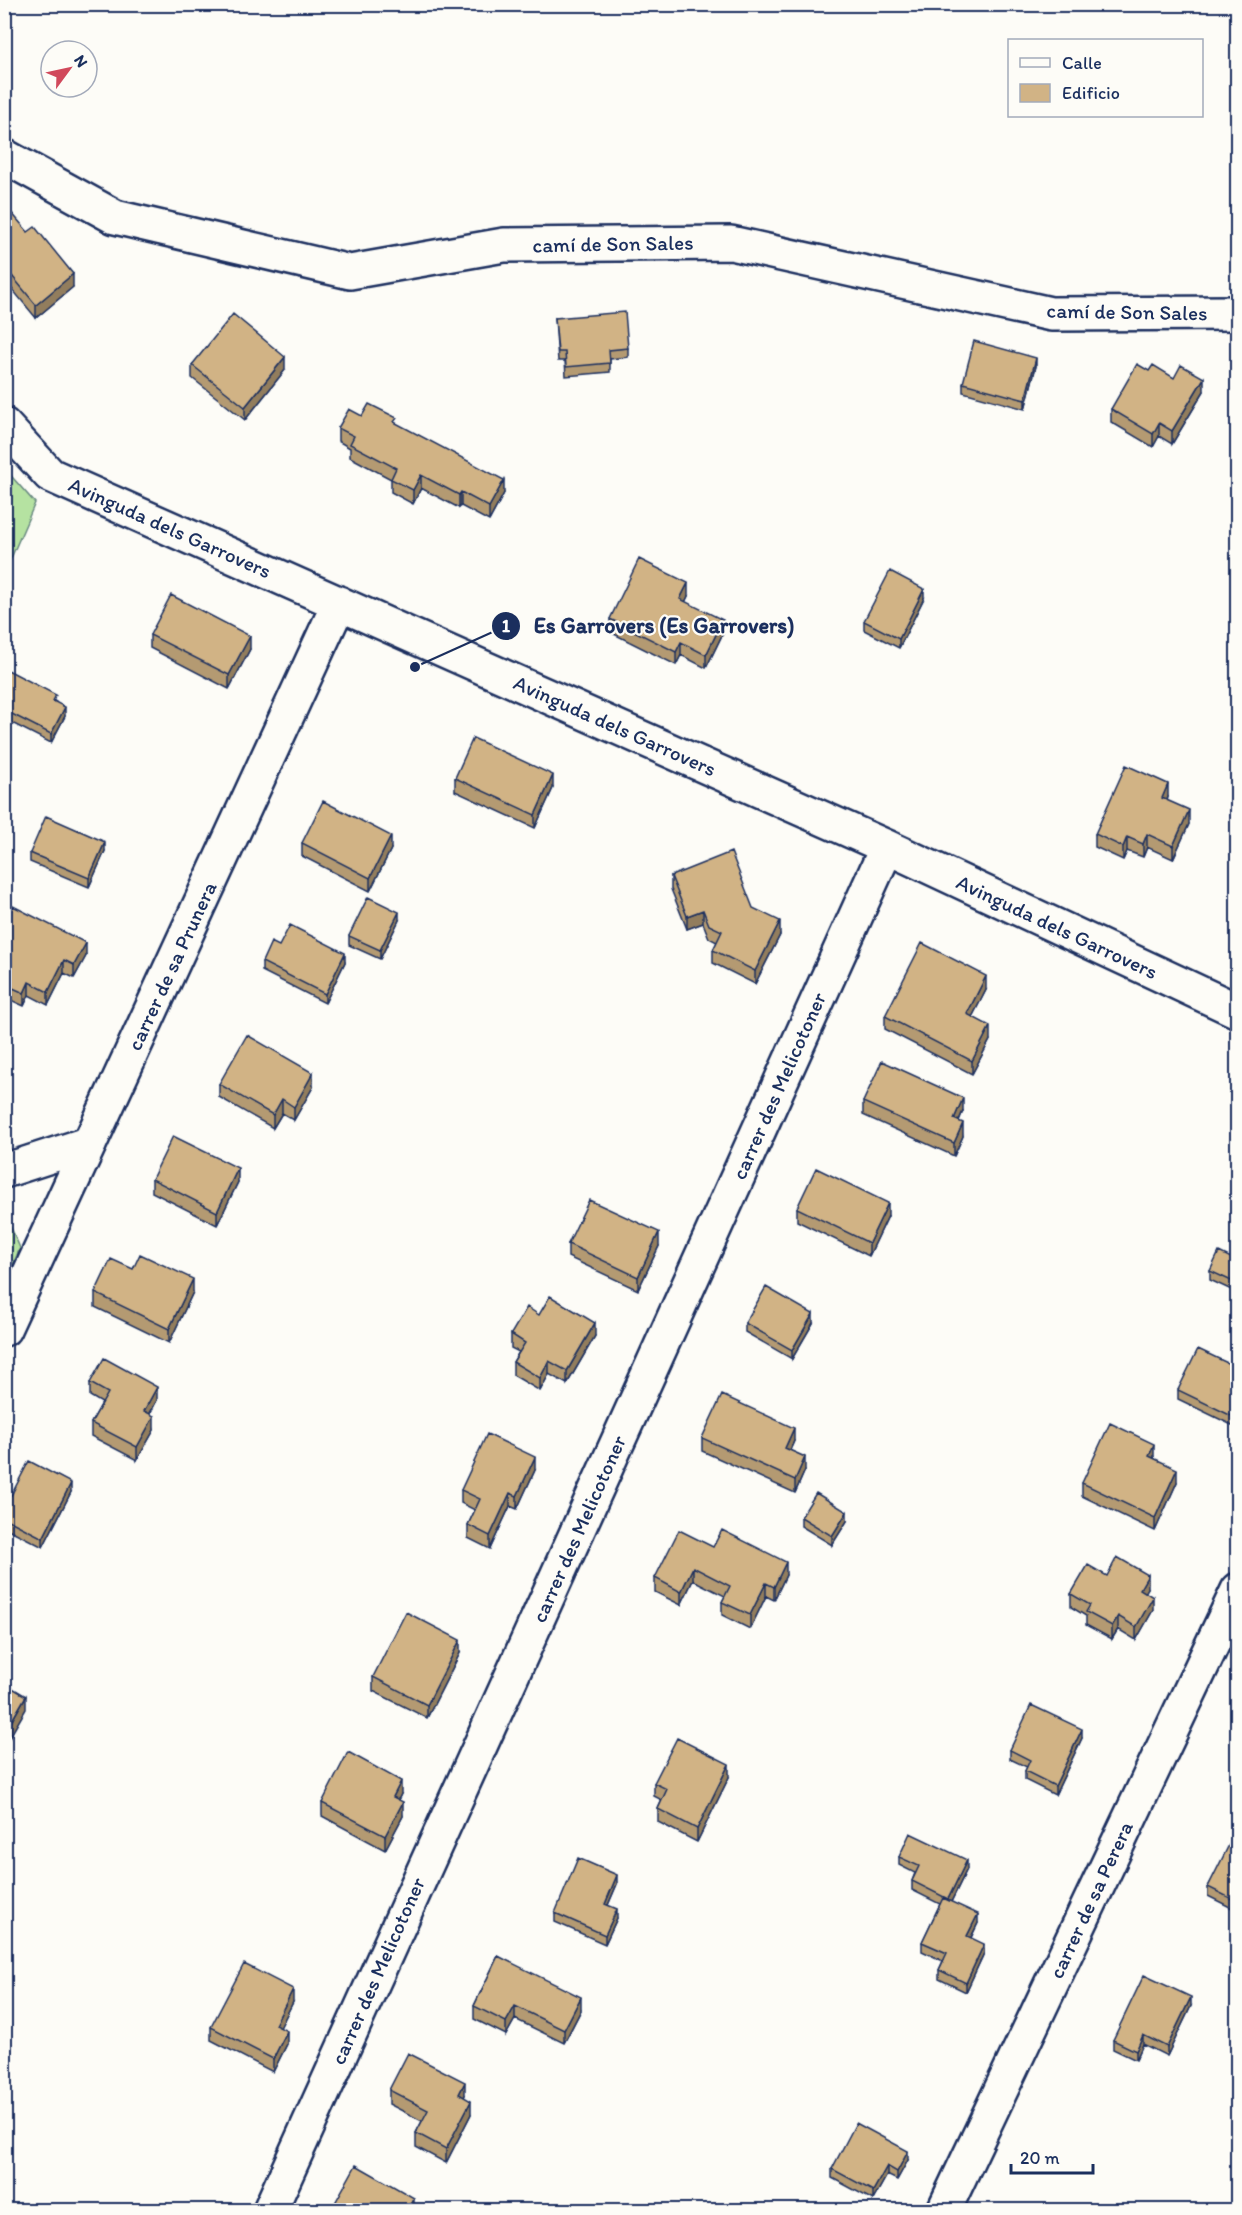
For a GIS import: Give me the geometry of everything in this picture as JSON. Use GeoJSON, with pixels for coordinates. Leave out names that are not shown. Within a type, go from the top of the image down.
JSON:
{"type":"FeatureCollection","features":[{"type":"Feature","properties":{"kind":"street","name":"camí de Son Sales"},"geometry":{"type":"LineString","coordinates":[[4,156],[115,217],[350,272],[504,245],[731,243],[1051,314],[1238,313]]}},
{"type":"Feature","properties":{"kind":"street","name":"Avinguda dels Garrovers"},"geometry":{"type":"LineString","coordinates":[[4,425],[50,475],[887,847],[1238,1011]]}},
{"type":"Feature","properties":{"kind":"street","name":"carrer de sa Prunera"},"geometry":{"type":"LineString","coordinates":[[4,1329],[339,603]]}},
{"type":"Feature","properties":{"kind":"street","name":"carrer des Melicotoner"},"geometry":{"type":"LineString","coordinates":[[270,2211],[887,847]]}},
{"type":"Feature","properties":{"kind":"street"},"geometry":{"type":"LineString","coordinates":[[4,1171],[90,1143]]}},
{"type":"Feature","properties":{"kind":"street","name":"carrer de sa Perera"},"geometry":{"type":"LineString","coordinates":[[944,2211],[1238,1590]]}},
{"type":"Feature","properties":{"kind":"green space"},"geometry":{"type":"Polygon","coordinates":[[[5,469],[35,503],[5,572],[5,469]]]}},
{"type":"Feature","properties":{"kind":"green space"},"geometry":{"type":"Polygon","coordinates":[[[4,1214],[20,1248],[5,1283],[4,1214]]]}},
{"type":"Feature","properties":{"kind":"building"},"geometry":{"type":"Polygon","coordinates":[[[4,204],[28,232],[35,227],[73,274],[36,305],[8,271],[4,274],[4,204]]]}},
{"type":"Feature","properties":{"kind":"building"},"geometry":{"type":"Polygon","coordinates":[[[625,312],[628,348],[609,350],[610,363],[566,367],[565,352],[558,352],[555,318],[625,312]]]}},
{"type":"Feature","properties":{"kind":"building"},"geometry":{"type":"Polygon","coordinates":[[[233,314],[285,357],[245,407],[192,365],[233,314]]]}},
{"type":"Feature","properties":{"kind":"building"},"geometry":{"type":"Polygon","coordinates":[[[974,341],[1036,358],[1025,400],[963,383],[974,341]]]}},
{"type":"Feature","properties":{"kind":"building"},"geometry":{"type":"Polygon","coordinates":[[[1137,364],[1149,371],[1153,365],[1174,378],[1181,365],[1204,378],[1172,431],[1159,423],[1153,434],[1111,409],[1137,364]]]}},
{"type":"Feature","properties":{"kind":"building"},"geometry":{"type":"Polygon","coordinates":[[[369,404],[397,418],[394,422],[504,480],[489,507],[461,492],[459,495],[421,475],[413,490],[391,479],[396,468],[350,444],[354,436],[338,428],[349,409],[362,416],[369,404]]]}},
{"type":"Feature","properties":{"kind":"building"},"geometry":{"type":"Polygon","coordinates":[[[639,559],[688,583],[680,599],[723,620],[706,655],[681,642],[676,652],[610,619],[639,559]]]}},
{"type":"Feature","properties":{"kind":"building"},"geometry":{"type":"Polygon","coordinates":[[[890,571],[924,589],[899,639],[864,621],[890,571]]]}},
{"type":"Feature","properties":{"kind":"building"},"geometry":{"type":"Polygon","coordinates":[[[171,595],[250,636],[229,675],[150,635],[171,595]]]}},
{"type":"Feature","properties":{"kind":"building"},"geometry":{"type":"Polygon","coordinates":[[[4,668],[56,695],[53,701],[65,707],[51,734],[4,710],[4,668]]]}},
{"type":"Feature","properties":{"kind":"building"},"geometry":{"type":"Polygon","coordinates":[[[473,738],[553,775],[535,815],[455,778],[473,738]]]}},
{"type":"Feature","properties":{"kind":"building"},"geometry":{"type":"Polygon","coordinates":[[[1126,765],[1168,784],[1162,798],[1189,810],[1173,846],[1147,834],[1143,844],[1127,837],[1123,847],[1095,834],[1126,765]]]}},
{"type":"Feature","properties":{"kind":"building"},"geometry":{"type":"Polygon","coordinates":[[[323,801],[391,836],[370,878],[302,843],[323,801]]]}},
{"type":"Feature","properties":{"kind":"building"},"geometry":{"type":"Polygon","coordinates":[[[46,816],[105,842],[89,878],[30,853],[46,816]]]}},
{"type":"Feature","properties":{"kind":"building"},"geometry":{"type":"Polygon","coordinates":[[[731,852],[753,908],[780,921],[755,971],[713,950],[722,931],[709,925],[703,910],[687,916],[671,876],[731,852]]]}},
{"type":"Feature","properties":{"kind":"building"},"geometry":{"type":"Polygon","coordinates":[[[368,897],[399,912],[380,950],[349,936],[368,897]]]}},
{"type":"Feature","properties":{"kind":"building"},"geometry":{"type":"Polygon","coordinates":[[[13,906],[86,943],[74,965],[64,960],[48,992],[29,982],[24,993],[4,984],[4,971],[10,961],[4,958],[4,940],[8,932],[4,930],[4,923],[13,906]]]}},
{"type":"Feature","properties":{"kind":"building"},"geometry":{"type":"Polygon","coordinates":[[[290,925],[345,953],[325,994],[262,962],[271,942],[279,946],[290,925]]]}},
{"type":"Feature","properties":{"kind":"building"},"geometry":{"type":"Polygon","coordinates":[[[922,943],[986,976],[967,1014],[990,1026],[972,1061],[885,1016],[922,943]]]}},
{"type":"Feature","properties":{"kind":"building"},"geometry":{"type":"Polygon","coordinates":[[[247,1035],[313,1073],[294,1107],[282,1099],[273,1115],[219,1084],[247,1035]]]}},
{"type":"Feature","properties":{"kind":"building"},"geometry":{"type":"Polygon","coordinates":[[[882,1061],[963,1098],[954,1119],[963,1123],[954,1143],[863,1102],[882,1061]]]}},
{"type":"Feature","properties":{"kind":"building"},"geometry":{"type":"Polygon","coordinates":[[[173,1136],[238,1168],[217,1212],[152,1179],[173,1136]]]}},
{"type":"Feature","properties":{"kind":"building"},"geometry":{"type":"Polygon","coordinates":[[[816,1168],[888,1203],[869,1243],[797,1208],[816,1168]]]}},
{"type":"Feature","properties":{"kind":"building"},"geometry":{"type":"Polygon","coordinates":[[[589,1200],[659,1232],[638,1277],[568,1244],[589,1200]]]}},
{"type":"Feature","properties":{"kind":"building"},"geometry":{"type":"Polygon","coordinates":[[[1238,1243],[1238,1284],[1210,1271],[1219,1252],[1231,1258],[1238,1243]]]}},
{"type":"Feature","properties":{"kind":"building"},"geometry":{"type":"Polygon","coordinates":[[[140,1254],[193,1279],[169,1329],[95,1293],[111,1259],[133,1269],[140,1254]]]}},
{"type":"Feature","properties":{"kind":"building"},"geometry":{"type":"Polygon","coordinates":[[[766,1287],[813,1314],[792,1350],[745,1323],[766,1287]]]}},
{"type":"Feature","properties":{"kind":"building"},"geometry":{"type":"Polygon","coordinates":[[[550,1296],[595,1323],[567,1371],[549,1361],[540,1378],[513,1362],[525,1343],[511,1334],[527,1307],[539,1315],[550,1296]]]}},
{"type":"Feature","properties":{"kind":"building"},"geometry":{"type":"Polygon","coordinates":[[[1198,1349],[1238,1368],[1238,1419],[1178,1390],[1198,1349]]]}},
{"type":"Feature","properties":{"kind":"building"},"geometry":{"type":"Polygon","coordinates":[[[104,1358],[157,1387],[144,1411],[154,1416],[137,1447],[91,1423],[108,1393],[90,1383],[104,1358]]]}},
{"type":"Feature","properties":{"kind":"building"},"geometry":{"type":"Polygon","coordinates":[[[722,1395],[794,1428],[785,1448],[805,1457],[795,1480],[702,1438],[722,1395]]]}},
{"type":"Feature","properties":{"kind":"building"},"geometry":{"type":"Polygon","coordinates":[[[1110,1423],[1154,1444],[1149,1456],[1177,1469],[1155,1518],[1082,1483],[1110,1423]]]}},
{"type":"Feature","properties":{"kind":"building"},"geometry":{"type":"Polygon","coordinates":[[[487,1434],[535,1457],[517,1496],[510,1493],[490,1536],[468,1525],[480,1499],[461,1490],[487,1434]]]}},
{"type":"Feature","properties":{"kind":"building"},"geometry":{"type":"Polygon","coordinates":[[[29,1461],[71,1483],[43,1538],[4,1518],[4,1509],[29,1461]]]}},
{"type":"Feature","properties":{"kind":"building"},"geometry":{"type":"Polygon","coordinates":[[[816,1493],[847,1512],[832,1536],[801,1517],[816,1493]]]}},
{"type":"Feature","properties":{"kind":"building"},"geometry":{"type":"Polygon","coordinates":[[[679,1530],[713,1547],[722,1530],[786,1562],[774,1587],[766,1583],[750,1615],[722,1602],[730,1586],[693,1567],[681,1592],[655,1578],[679,1530]]]}},
{"type":"Feature","properties":{"kind":"building"},"geometry":{"type":"Polygon","coordinates":[[[1117,1557],[1148,1575],[1140,1589],[1153,1597],[1136,1627],[1118,1616],[1112,1626],[1086,1612],[1090,1605],[1071,1594],[1088,1565],[1107,1576],[1117,1557]]]}},
{"type":"Feature","properties":{"kind":"building"},"geometry":{"type":"Polygon","coordinates":[[[406,1612],[460,1640],[427,1705],[373,1677],[406,1612]]]}},
{"type":"Feature","properties":{"kind":"building"},"geometry":{"type":"Polygon","coordinates":[[[4,1683],[26,1696],[4,1734],[4,1683]]]}},
{"type":"Feature","properties":{"kind":"building"},"geometry":{"type":"Polygon","coordinates":[[[1031,1705],[1082,1729],[1055,1786],[1025,1771],[1030,1760],[1010,1750],[1031,1705]]]}},
{"type":"Feature","properties":{"kind":"building"},"geometry":{"type":"Polygon","coordinates":[[[677,1738],[729,1764],[697,1829],[658,1809],[667,1789],[654,1783],[677,1738]]]}},
{"type":"Feature","properties":{"kind":"building"},"geometry":{"type":"Polygon","coordinates":[[[348,1752],[401,1781],[393,1797],[403,1802],[385,1836],[322,1803],[348,1752]]]}},
{"type":"Feature","properties":{"kind":"building"},"geometry":{"type":"Polygon","coordinates":[[[910,1833],[967,1860],[948,1899],[912,1881],[919,1866],[899,1857],[910,1833]]]}},
{"type":"Feature","properties":{"kind":"building"},"geometry":{"type":"Polygon","coordinates":[[[1235,1833],[1238,1834],[1238,1902],[1208,1887],[1235,1833]]]}},
{"type":"Feature","properties":{"kind":"building"},"geometry":{"type":"Polygon","coordinates":[[[578,1858],[617,1875],[605,1904],[617,1909],[605,1935],[555,1913],[578,1858]]]}},
{"type":"Feature","properties":{"kind":"building"},"geometry":{"type":"Polygon","coordinates":[[[943,1898],[978,1914],[967,1936],[984,1944],[966,1983],[939,1970],[947,1953],[922,1942],[943,1898]]]}},
{"type":"Feature","properties":{"kind":"building"},"geometry":{"type":"Polygon","coordinates":[[[498,1956],[581,1997],[564,2030],[515,2006],[506,2022],[474,2006],[498,1956]]]}},
{"type":"Feature","properties":{"kind":"building"},"geometry":{"type":"Polygon","coordinates":[[[244,1964],[293,1989],[275,2025],[287,2031],[273,2059],[211,2027],[244,1964]]]}},
{"type":"Feature","properties":{"kind":"building"},"geometry":{"type":"Polygon","coordinates":[[[1144,1975],[1191,1997],[1167,2047],[1143,2035],[1136,2051],[1113,2040],[1144,1975]]]}},
{"type":"Feature","properties":{"kind":"building"},"geometry":{"type":"Polygon","coordinates":[[[408,2053],[465,2082],[459,2094],[471,2101],[446,2149],[416,2133],[428,2110],[389,2090],[408,2053]]]}},
{"type":"Feature","properties":{"kind":"building"},"geometry":{"type":"Polygon","coordinates":[[[856,2123],[908,2151],[897,2172],[887,2166],[873,2191],[832,2169],[856,2123]]]}},
{"type":"Feature","properties":{"kind":"building"},"geometry":{"type":"Polygon","coordinates":[[[356,2165],[414,2198],[407,2211],[349,2211],[335,2203],[356,2165]]]}},
{"type":"Feature","properties":{"kind":"place","name":"Es Garrovers (Es Garrovers)"},"geometry":{"type":"Point","coordinates":[415,667]}}]}
